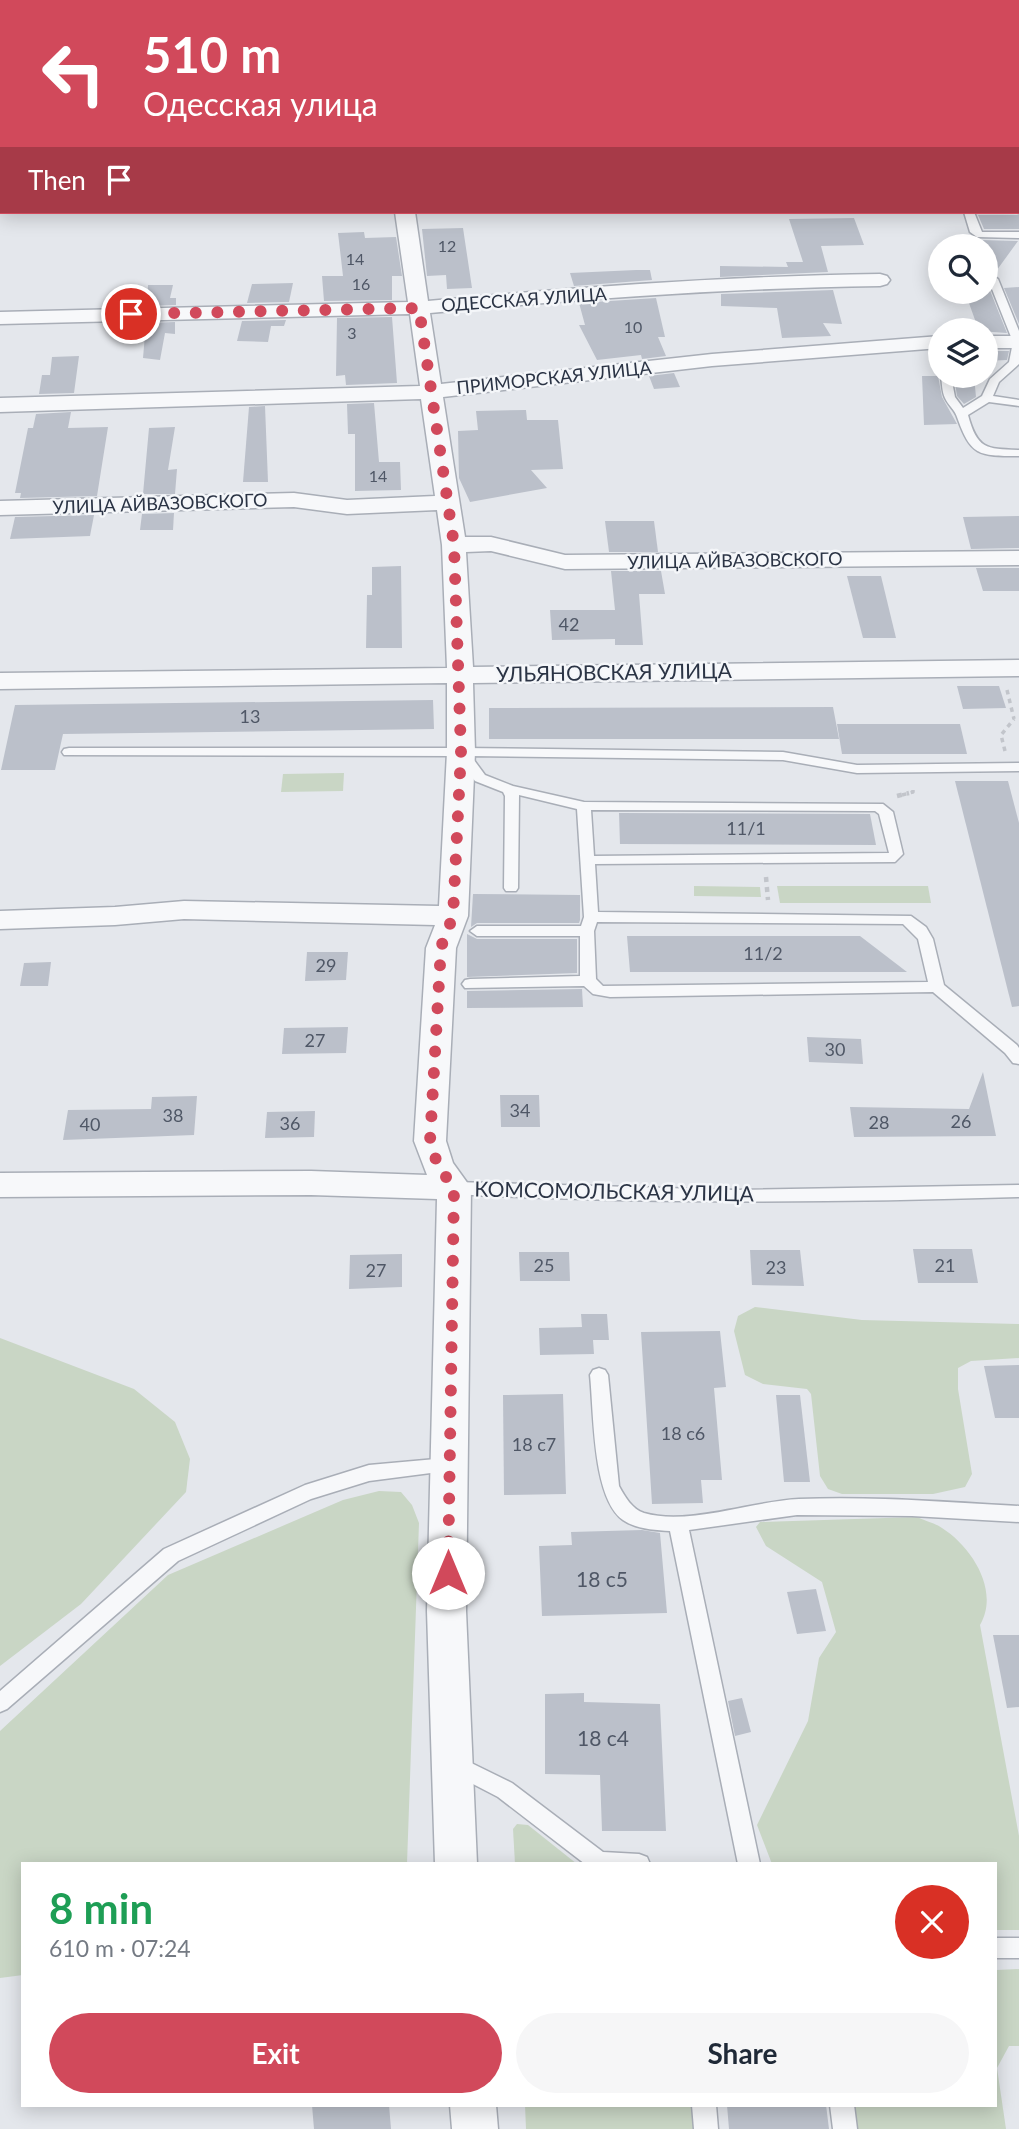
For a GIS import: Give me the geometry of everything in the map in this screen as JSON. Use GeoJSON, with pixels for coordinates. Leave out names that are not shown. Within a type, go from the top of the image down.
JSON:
{"type":"FeatureCollection","features":[{"type":"Feature","properties":{"kind":"street"},"geometry":{"type":"LineString","coordinates":[[405,214],[454,545],[460,676],[465,924],[441,947],[430,1141],[438,1166],[454,1188],[447,1465],[448,1760],[456,1862]]}},
{"type":"Feature","properties":{"kind":"street","name":"ОДЕССКАЯ УЛИЦА"},"geometry":{"type":"LineString","coordinates":[[0,318],[419,308],[527,298],[810,281],[880,280]]}},
{"type":"Feature","properties":{"kind":"street","name":"ПРИМОРСКАЯ УЛИЦА"},"geometry":{"type":"LineString","coordinates":[[0,405],[430,392],[712,360],[928,343]]}},
{"type":"Feature","properties":{"kind":"street"},"geometry":{"type":"LineString","coordinates":[[998,346],[1017,353]]}},
{"type":"Feature","properties":{"kind":"street","name":"УЛИЦА АЙВАЗОВСКОГО"},"geometry":{"type":"LineString","coordinates":[[0,508],[294,500],[347,507],[446,503]]}},
{"type":"Feature","properties":{"kind":"street","name":"УЛИЦА АЙВАЗОВСКОГО"},"geometry":{"type":"LineString","coordinates":[[454,545],[491,544],[565,562],[1019,558]]}},
{"type":"Feature","properties":{"kind":"street","name":"УЛЬЯНОВСКАЯ УЛИЦА"},"geometry":{"type":"LineString","coordinates":[[0,681],[1012,674]]}},
{"type":"Feature","properties":{"kind":"street"},"geometry":{"type":"LineString","coordinates":[[0,920],[115,916],[184,910],[465,924]]}},
{"type":"Feature","properties":{"kind":"street","name":"КОМСОМОЛЬСКАЯ УЛИЦА"},"geometry":{"type":"LineString","coordinates":[[0,1185],[311,1183],[454,1188]]}},
{"type":"Feature","properties":{"kind":"street"},"geometry":{"type":"LineString","coordinates":[[473,2107],[475,2129]]}},
{"type":"Feature","properties":{"kind":"lane"},"geometry":{"type":"LineString","coordinates":[[970,214],[975,232],[980,235],[1019,235]]}},
{"type":"Feature","properties":{"kind":"lane"},"geometry":{"type":"LineString","coordinates":[[962,414],[987,398],[994,381],[1017,353],[998,294]]}},
{"type":"Feature","properties":{"kind":"lane"},"geometry":{"type":"LineString","coordinates":[[948,388],[950,397],[962,414],[967,437],[975,447],[997,453],[1019,453]]}},
{"type":"Feature","properties":{"kind":"lane"},"geometry":{"type":"LineString","coordinates":[[987,398],[1019,403]]}},
{"type":"Feature","properties":{"kind":"lane"},"geometry":{"type":"LineString","coordinates":[[69,752],[461,752],[783,756],[810,760],[833,768],[1015,767]]}},
{"type":"Feature","properties":{"kind":"lane"},"geometry":{"type":"LineString","coordinates":[[461,752],[480,778],[509,789],[584,806],[878,807],[886,812],[896,854],[890,859],[589,860]]}},
{"type":"Feature","properties":{"kind":"lane"},"geometry":{"type":"LineString","coordinates":[[509,789],[512,796],[511,888]]}},
{"type":"Feature","properties":{"kind":"lane"},"geometry":{"type":"LineString","coordinates":[[584,806],[589,860],[588,981]]}},
{"type":"Feature","properties":{"kind":"lane"},"geometry":{"type":"LineString","coordinates":[[465,924],[906,919],[919,924],[925,933],[937,987],[1011,1049],[1019,1059]]}},
{"type":"Feature","properties":{"kind":"lane"},"geometry":{"type":"LineString","coordinates":[[470,984],[588,981],[598,990],[610,992],[937,987]]}},
{"type":"Feature","properties":{"kind":"lane","name":"КОМСОМОЛЬСКАЯ УЛИЦА"},"geometry":{"type":"LineString","coordinates":[[454,1188],[556,1194],[735,1196],[886,1196],[1019,1191]]}},
{"type":"Feature","properties":{"kind":"lane"},"geometry":{"type":"LineString","coordinates":[[599,1375],[610,1486],[617,1502],[627,1514],[651,1522],[678,1524],[797,1507],[912,1508],[1019,1514]]}},
{"type":"Feature","properties":{"kind":"lane"},"geometry":{"type":"LineString","coordinates":[[0,1703],[171,1555],[305,1493],[369,1473],[447,1465]]}},
{"type":"Feature","properties":{"kind":"lane"},"geometry":{"type":"LineString","coordinates":[[678,1524],[749,1862]]}},
{"type":"Feature","properties":{"kind":"lane"},"geometry":{"type":"LineString","coordinates":[[448,1760],[505,1790],[599,1862]]}},
{"type":"Feature","properties":{"kind":"lane"},"geometry":{"type":"LineString","coordinates":[[997,1948],[1019,1948]]}},
{"type":"Feature","properties":{"kind":"lane"},"geometry":{"type":"LineString","coordinates":[[705,2107],[706,2129]]}},
{"type":"Feature","properties":{"kind":"lane"},"geometry":{"type":"LineString","coordinates":[[842,2107],[845,2129]]}},
{"type":"Feature","properties":{"kind":"path"},"geometry":{"type":"LineString","coordinates":[[1012,674],[1017,719],[1001,735],[1015,767]]}},
{"type":"Feature","properties":{"kind":"path"},"geometry":{"type":"LineString","coordinates":[[866,805],[913,792],[913,767]]}},
{"type":"Feature","properties":{"kind":"path"},"geometry":{"type":"LineString","coordinates":[[766,878],[768,896]]}},
{"type":"Feature","properties":{"kind":"green space"},"geometry":{"type":"Polygon","coordinates":[[[344,773],[343,791],[281,792],[283,774],[344,773]]]}},
{"type":"Feature","properties":{"kind":"green space"},"geometry":{"type":"Polygon","coordinates":[[[694,886],[760,887],[761,897],[694,896],[694,886]]]}},
{"type":"Feature","properties":{"kind":"green space"},"geometry":{"type":"Polygon","coordinates":[[[777,886],[928,886],[931,903],[780,903],[777,886]]]}},
{"type":"Feature","properties":{"kind":"green space"},"geometry":{"type":"Polygon","coordinates":[[[755,1307],[862,1320],[1019,1324],[1019,1358],[971,1361],[958,1368],[958,1389],[972,1474],[965,1487],[933,1494],[842,1494],[828,1489],[820,1476],[811,1394],[807,1389],[763,1384],[745,1375],[734,1331],[738,1316],[755,1307]]]}},
{"type":"Feature","properties":{"kind":"green space"},"geometry":{"type":"Polygon","coordinates":[[[0,1338],[134,1389],[175,1422],[190,1459],[186,1492],[81,1604],[0,1666],[0,1338]]]}},
{"type":"Feature","properties":{"kind":"green space"},"geometry":{"type":"Polygon","coordinates":[[[379,1491],[401,1492],[412,1505],[419,1523],[407,1862],[21,1862],[21,1975],[0,1978],[0,1731],[168,1575],[343,1500],[379,1491]]]}},
{"type":"Feature","properties":{"kind":"green space"},"geometry":{"type":"Polygon","coordinates":[[[917,1517],[953,1536],[972,1558],[985,1584],[987,1598],[980,1625],[1019,1836],[1019,1930],[997,1930],[997,1862],[771,1862],[757,1825],[808,1721],[819,1658],[836,1632],[822,1582],[766,1546],[756,1527],[760,1522],[917,1517]]]}},
{"type":"Feature","properties":{"kind":"green space"},"geometry":{"type":"Polygon","coordinates":[[[517,1824],[528,1825],[574,1862],[515,1862],[513,1829],[517,1824]]]}},
{"type":"Feature","properties":{"kind":"green space"},"geometry":{"type":"Polygon","coordinates":[[[1019,1969],[1019,2046],[1009,2046],[997,2068],[997,1970],[1019,1969]]]}},
{"type":"Feature","properties":{"kind":"green space"},"geometry":{"type":"Polygon","coordinates":[[[997,2068],[1006,2129],[855,2129],[852,2107],[997,2107],[997,2068]]]}},
{"type":"Feature","properties":{"kind":"green space"},"geometry":{"type":"Polygon","coordinates":[[[525,2107],[694,2107],[696,2129],[526,2129],[525,2107]]]}},
{"type":"Feature","properties":{"kind":"building"},"geometry":{"type":"Polygon","coordinates":[[[978,215],[1019,215],[1019,229],[984,229],[978,215]]]}},
{"type":"Feature","properties":{"kind":"building"},"geometry":{"type":"Polygon","coordinates":[[[854,218],[864,245],[821,246],[828,272],[720,277],[720,266],[788,267],[786,262],[803,262],[789,219],[854,218]]]}},
{"type":"Feature","properties":{"kind":"building"},"geometry":{"type":"Polygon","coordinates":[[[463,228],[472,288],[447,289],[446,275],[427,276],[422,229],[463,228]]]}},
{"type":"Feature","properties":{"kind":"building"},"geometry":{"type":"Polygon","coordinates":[[[364,232],[365,238],[396,237],[402,276],[392,276],[392,300],[324,301],[322,276],[343,276],[338,233],[364,232]]]}},
{"type":"Feature","properties":{"kind":"building"},"geometry":{"type":"Polygon","coordinates":[[[998,240],[1018,241],[998,268],[998,240]]]}},
{"type":"Feature","properties":{"kind":"building"},"geometry":{"type":"Polygon","coordinates":[[[650,270],[652,280],[574,286],[570,273],[650,270]]]}},
{"type":"Feature","properties":{"kind":"building"},"geometry":{"type":"Polygon","coordinates":[[[293,283],[289,302],[247,303],[252,284],[293,283]]]}},
{"type":"Feature","properties":{"kind":"building"},"geometry":{"type":"Polygon","coordinates":[[[148,285],[173,285],[170,298],[176,298],[176,305],[147,306],[148,285]]]}},
{"type":"Feature","properties":{"kind":"building"},"geometry":{"type":"Polygon","coordinates":[[[1019,287],[1019,324],[1004,288],[1019,287]]]}},
{"type":"Feature","properties":{"kind":"building"},"geometry":{"type":"Polygon","coordinates":[[[833,290],[842,324],[823,323],[831,336],[782,338],[777,308],[721,306],[721,294],[833,290]]]}},
{"type":"Feature","properties":{"kind":"building"},"geometry":{"type":"Polygon","coordinates":[[[656,298],[665,337],[658,337],[666,356],[642,359],[641,355],[597,360],[579,325],[585,325],[579,303],[656,298]]]}},
{"type":"Feature","properties":{"kind":"building"},"geometry":{"type":"Polygon","coordinates":[[[969,304],[995,304],[1007,333],[998,332],[998,318],[974,318],[969,304]]]}},
{"type":"Feature","properties":{"kind":"building"},"geometry":{"type":"Polygon","coordinates":[[[392,317],[397,383],[346,385],[345,375],[336,376],[337,318],[392,317]]]}},
{"type":"Feature","properties":{"kind":"building"},"geometry":{"type":"Polygon","coordinates":[[[286,320],[284,326],[271,326],[268,342],[237,341],[242,321],[286,320]]]}},
{"type":"Feature","properties":{"kind":"building"},"geometry":{"type":"Polygon","coordinates":[[[175,322],[175,334],[165,333],[160,360],[143,358],[146,323],[175,322]]]}},
{"type":"Feature","properties":{"kind":"building"},"geometry":{"type":"Polygon","coordinates":[[[998,351],[1009,351],[1007,360],[998,360],[998,351]]]}},
{"type":"Feature","properties":{"kind":"building"},"geometry":{"type":"Polygon","coordinates":[[[79,356],[74,393],[39,394],[42,375],[50,375],[52,357],[79,356]]]}},
{"type":"Feature","properties":{"kind":"building"},"geometry":{"type":"Polygon","coordinates":[[[674,373],[680,387],[654,389],[649,376],[674,373]]]}},
{"type":"Feature","properties":{"kind":"building"},"geometry":{"type":"Polygon","coordinates":[[[922,376],[928,376],[928,388],[940,388],[942,397],[957,424],[924,425],[922,376]]]}},
{"type":"Feature","properties":{"kind":"building"},"geometry":{"type":"Polygon","coordinates":[[[956,388],[975,388],[976,397],[964,404],[957,396],[956,388]]]}},
{"type":"Feature","properties":{"kind":"building"},"geometry":{"type":"Polygon","coordinates":[[[374,403],[379,462],[400,462],[401,490],[355,491],[355,434],[348,434],[347,404],[374,403]]]}},
{"type":"Feature","properties":{"kind":"building"},"geometry":{"type":"Polygon","coordinates":[[[265,406],[268,482],[243,482],[249,407],[265,406]]]}},
{"type":"Feature","properties":{"kind":"building"},"geometry":{"type":"Polygon","coordinates":[[[526,410],[527,420],[558,420],[563,469],[531,470],[547,488],[470,502],[459,478],[458,431],[478,430],[476,411],[526,410]]]}},
{"type":"Feature","properties":{"kind":"building"},"geometry":{"type":"Polygon","coordinates":[[[71,412],[68,428],[108,427],[97,496],[20,498],[21,493],[15,493],[28,428],[33,428],[36,414],[71,412]]]}},
{"type":"Feature","properties":{"kind":"building"},"geometry":{"type":"Polygon","coordinates":[[[175,427],[168,470],[177,469],[175,494],[143,494],[149,428],[175,427]]]}},
{"type":"Feature","properties":{"kind":"building"},"geometry":{"type":"Polygon","coordinates":[[[174,513],[173,530],[140,530],[142,514],[174,513]]]}},
{"type":"Feature","properties":{"kind":"building"},"geometry":{"type":"Polygon","coordinates":[[[94,515],[90,536],[10,539],[15,517],[94,515]]]}},
{"type":"Feature","properties":{"kind":"building"},"geometry":{"type":"Polygon","coordinates":[[[1019,516],[1019,548],[971,549],[963,517],[1019,516]]]}},
{"type":"Feature","properties":{"kind":"building"},"geometry":{"type":"Polygon","coordinates":[[[605,521],[654,521],[658,552],[609,552],[605,521]]]}},
{"type":"Feature","properties":{"kind":"building"},"geometry":{"type":"Polygon","coordinates":[[[401,566],[402,648],[366,648],[367,595],[372,595],[372,567],[401,566]]]}},
{"type":"Feature","properties":{"kind":"building"},"geometry":{"type":"Polygon","coordinates":[[[976,568],[1019,568],[1019,591],[983,591],[976,568]]]}},
{"type":"Feature","properties":{"kind":"building"},"geometry":{"type":"Polygon","coordinates":[[[611,571],[661,571],[665,594],[639,594],[643,645],[615,645],[615,639],[552,640],[550,610],[615,610],[611,571]]]}},
{"type":"Feature","properties":{"kind":"building"},"geometry":{"type":"Polygon","coordinates":[[[847,576],[881,576],[896,638],[863,638],[847,576]]]}},
{"type":"Feature","properties":{"kind":"building"},"geometry":{"type":"Polygon","coordinates":[[[957,686],[999,686],[1006,708],[963,709],[957,686]]]}},
{"type":"Feature","properties":{"kind":"building"},"geometry":{"type":"Polygon","coordinates":[[[433,700],[434,729],[63,734],[55,770],[1,770],[15,705],[433,700]]]}},
{"type":"Feature","properties":{"kind":"building"},"geometry":{"type":"Polygon","coordinates":[[[833,707],[839,739],[489,739],[489,708],[833,707]]]}},
{"type":"Feature","properties":{"kind":"building"},"geometry":{"type":"Polygon","coordinates":[[[837,724],[960,724],[967,754],[842,754],[837,724]]]}},
{"type":"Feature","properties":{"kind":"building"},"geometry":{"type":"Polygon","coordinates":[[[955,781],[1008,781],[1019,823],[1019,1006],[1012,1007],[955,781]]]}},
{"type":"Feature","properties":{"kind":"building"},"geometry":{"type":"Polygon","coordinates":[[[619,813],[870,814],[876,845],[620,844],[619,813]]]}},
{"type":"Feature","properties":{"kind":"building"},"geometry":{"type":"Polygon","coordinates":[[[473,894],[580,895],[580,920],[579,923],[477,923],[471,927],[473,894]]]}},
{"type":"Feature","properties":{"kind":"building"},"geometry":{"type":"Polygon","coordinates":[[[467,934],[477,939],[577,939],[577,973],[467,977],[467,934]]]}},
{"type":"Feature","properties":{"kind":"building"},"geometry":{"type":"Polygon","coordinates":[[[627,936],[860,936],[907,972],[630,972],[627,936]]]}},
{"type":"Feature","properties":{"kind":"building"},"geometry":{"type":"Polygon","coordinates":[[[307,952],[348,952],[346,980],[305,981],[307,952]]]}},
{"type":"Feature","properties":{"kind":"building"},"geometry":{"type":"Polygon","coordinates":[[[51,962],[48,986],[20,986],[24,963],[51,962]]]}},
{"type":"Feature","properties":{"kind":"building"},"geometry":{"type":"Polygon","coordinates":[[[582,989],[583,1007],[467,1008],[467,991],[582,989]]]}},
{"type":"Feature","properties":{"kind":"building"},"geometry":{"type":"Polygon","coordinates":[[[348,1027],[346,1053],[282,1054],[284,1028],[348,1027]]]}},
{"type":"Feature","properties":{"kind":"building"},"geometry":{"type":"Polygon","coordinates":[[[807,1037],[861,1039],[863,1064],[809,1062],[807,1037]]]}},
{"type":"Feature","properties":{"kind":"building"},"geometry":{"type":"Polygon","coordinates":[[[983,1072],[996,1136],[854,1137],[850,1107],[969,1109],[983,1072]]]}},
{"type":"Feature","properties":{"kind":"building"},"geometry":{"type":"Polygon","coordinates":[[[500,1095],[539,1095],[540,1127],[501,1127],[500,1095]]]}},
{"type":"Feature","properties":{"kind":"building"},"geometry":{"type":"Polygon","coordinates":[[[197,1096],[194,1135],[63,1140],[68,1110],[151,1109],[152,1097],[197,1096]]]}},
{"type":"Feature","properties":{"kind":"building"},"geometry":{"type":"Polygon","coordinates":[[[315,1111],[314,1137],[265,1138],[267,1112],[315,1111]]]}},
{"type":"Feature","properties":{"kind":"building"},"geometry":{"type":"Polygon","coordinates":[[[913,1249],[972,1249],[978,1283],[918,1283],[913,1249]]]}},
{"type":"Feature","properties":{"kind":"building"},"geometry":{"type":"Polygon","coordinates":[[[750,1250],[800,1250],[804,1286],[752,1285],[750,1250]]]}},
{"type":"Feature","properties":{"kind":"building"},"geometry":{"type":"Polygon","coordinates":[[[519,1252],[569,1252],[570,1281],[520,1281],[519,1252]]]}},
{"type":"Feature","properties":{"kind":"building"},"geometry":{"type":"Polygon","coordinates":[[[402,1254],[402,1287],[349,1289],[350,1255],[402,1254]]]}},
{"type":"Feature","properties":{"kind":"building"},"geometry":{"type":"Polygon","coordinates":[[[581,1314],[607,1314],[609,1340],[593,1340],[594,1354],[540,1355],[539,1328],[582,1327],[581,1314]]]}},
{"type":"Feature","properties":{"kind":"building"},"geometry":{"type":"Polygon","coordinates":[[[720,1331],[726,1387],[714,1388],[722,1480],[701,1480],[703,1503],[652,1504],[641,1332],[720,1331]]]}},
{"type":"Feature","properties":{"kind":"building"},"geometry":{"type":"Polygon","coordinates":[[[1019,1365],[1019,1418],[995,1418],[984,1366],[1019,1365]]]}},
{"type":"Feature","properties":{"kind":"building"},"geometry":{"type":"Polygon","coordinates":[[[563,1394],[566,1494],[504,1495],[503,1395],[563,1394]]]}},
{"type":"Feature","properties":{"kind":"building"},"geometry":{"type":"Polygon","coordinates":[[[776,1395],[800,1395],[810,1482],[784,1482],[776,1395]]]}},
{"type":"Feature","properties":{"kind":"building"},"geometry":{"type":"Polygon","coordinates":[[[642,1530],[660,1533],[667,1613],[542,1616],[539,1546],[572,1545],[571,1532],[642,1530]]]}},
{"type":"Feature","properties":{"kind":"building"},"geometry":{"type":"Polygon","coordinates":[[[816,1589],[826,1631],[797,1634],[787,1592],[816,1589]]]}},
{"type":"Feature","properties":{"kind":"building"},"geometry":{"type":"Polygon","coordinates":[[[993,1635],[1019,1635],[1019,1707],[1007,1708],[993,1635]]]}},
{"type":"Feature","properties":{"kind":"building"},"geometry":{"type":"Polygon","coordinates":[[[584,1693],[584,1702],[660,1704],[666,1831],[602,1831],[600,1775],[545,1774],[545,1694],[584,1693]]]}},
{"type":"Feature","properties":{"kind":"building"},"geometry":{"type":"Polygon","coordinates":[[[742,1698],[751,1732],[735,1736],[728,1701],[742,1698]]]}},
{"type":"Feature","properties":{"kind":"building"},"geometry":{"type":"Polygon","coordinates":[[[312,2107],[389,2107],[391,2129],[314,2129],[312,2107]]]}},
{"type":"Feature","properties":{"kind":"building"},"geometry":{"type":"Polygon","coordinates":[[[727,2107],[826,2107],[829,2129],[729,2129],[727,2107]]]}},
{"type":"Feature","properties":{"kind":"route"},"geometry":{"type":"LineString","coordinates":[[131,314],[419,308],[454,545],[460,676],[461,752],[453,916],[441,947],[430,1141],[438,1166],[454,1188],[447,1465],[448,1573]]}}]}
